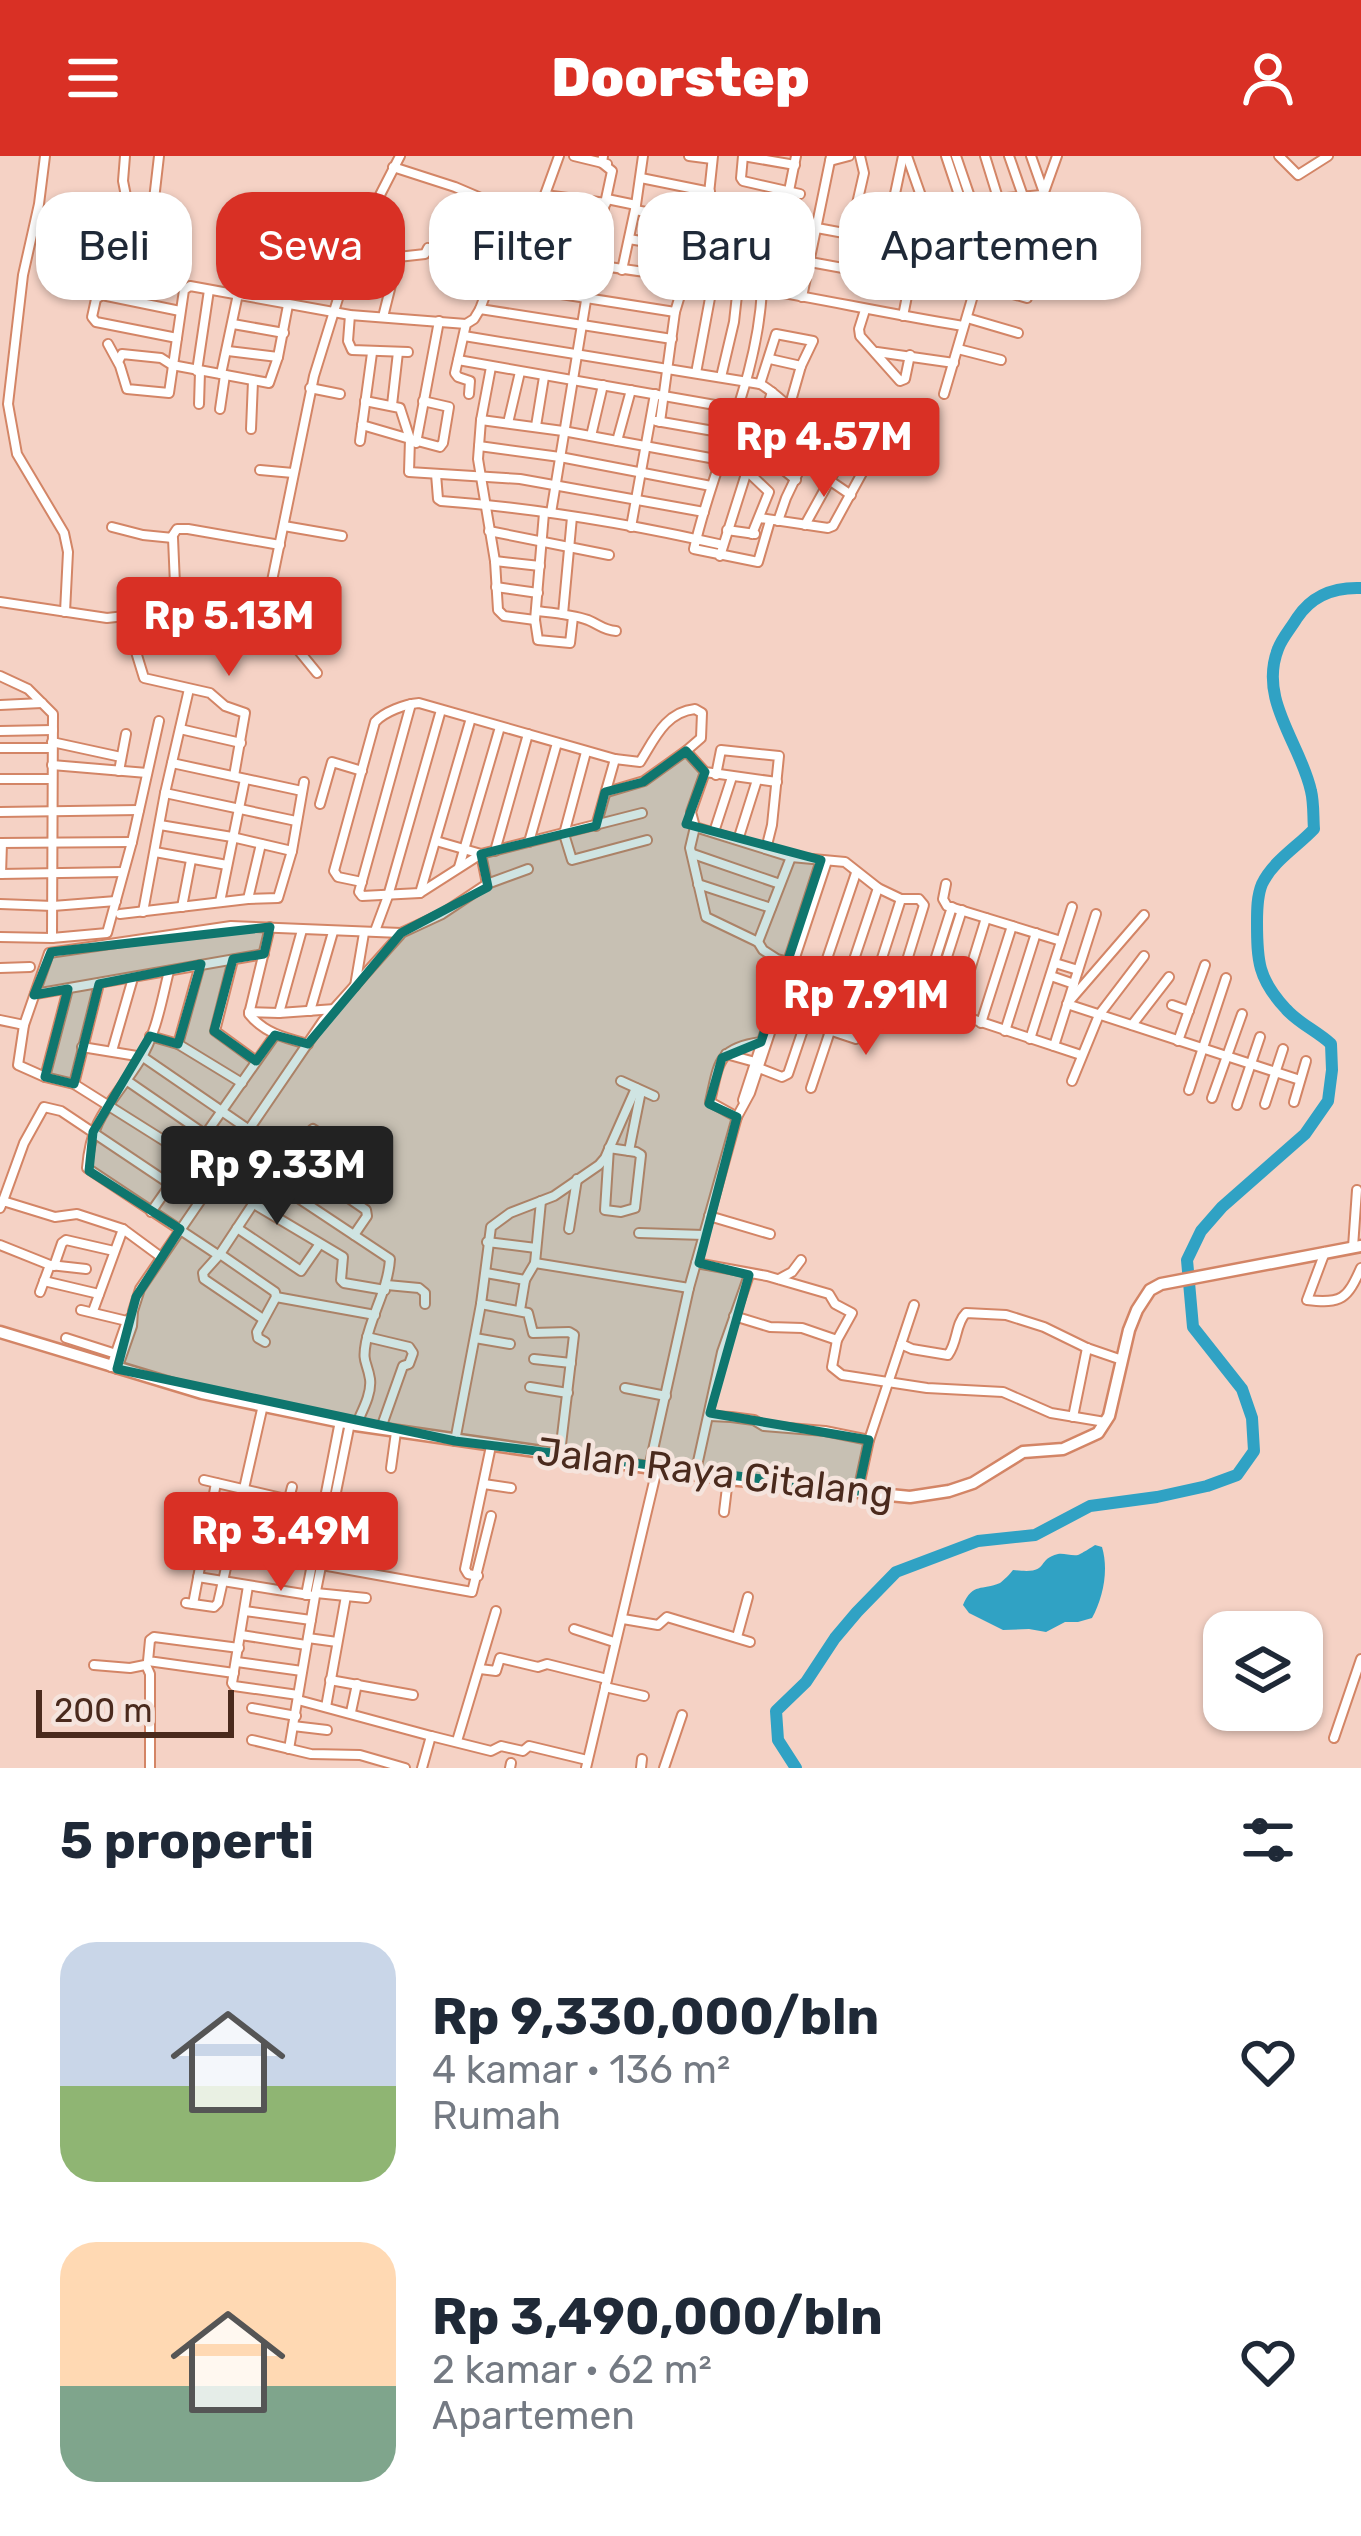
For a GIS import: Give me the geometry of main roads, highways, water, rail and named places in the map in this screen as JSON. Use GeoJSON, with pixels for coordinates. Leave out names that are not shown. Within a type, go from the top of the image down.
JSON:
{"type":"FeatureCollection","features":[{"type":"Feature","properties":{"kind":"water"},"geometry":{"type":"Polygon","coordinates":[[[1095,1545],[1102,1547],[1105,1574],[1092,1618],[1065,1622],[1046,1632],[1003,1630],[969,1613],[963,1605],[974,1590],[1000,1583],[1013,1570],[1038,1569],[1051,1557],[1078,1555],[1095,1545]]]}},
{"type":"Feature","properties":{"kind":"waterway"},"geometry":{"type":"LineString","coordinates":[[796,1768],[778,1740],[776,1711],[806,1682],[835,1638],[896,1572],[978,1541],[1035,1535],[1090,1506],[1207,1486],[1237,1475],[1254,1451],[1252,1418],[1242,1389],[1193,1327],[1187,1260],[1201,1231],[1222,1207],[1305,1134],[1328,1101],[1331,1044],[1291,1014],[1265,979],[1259,959],[1257,908],[1267,876],[1314,829],[1306,773],[1273,686],[1278,649],[1303,610],[1317,598],[1361,588]]}}]}
